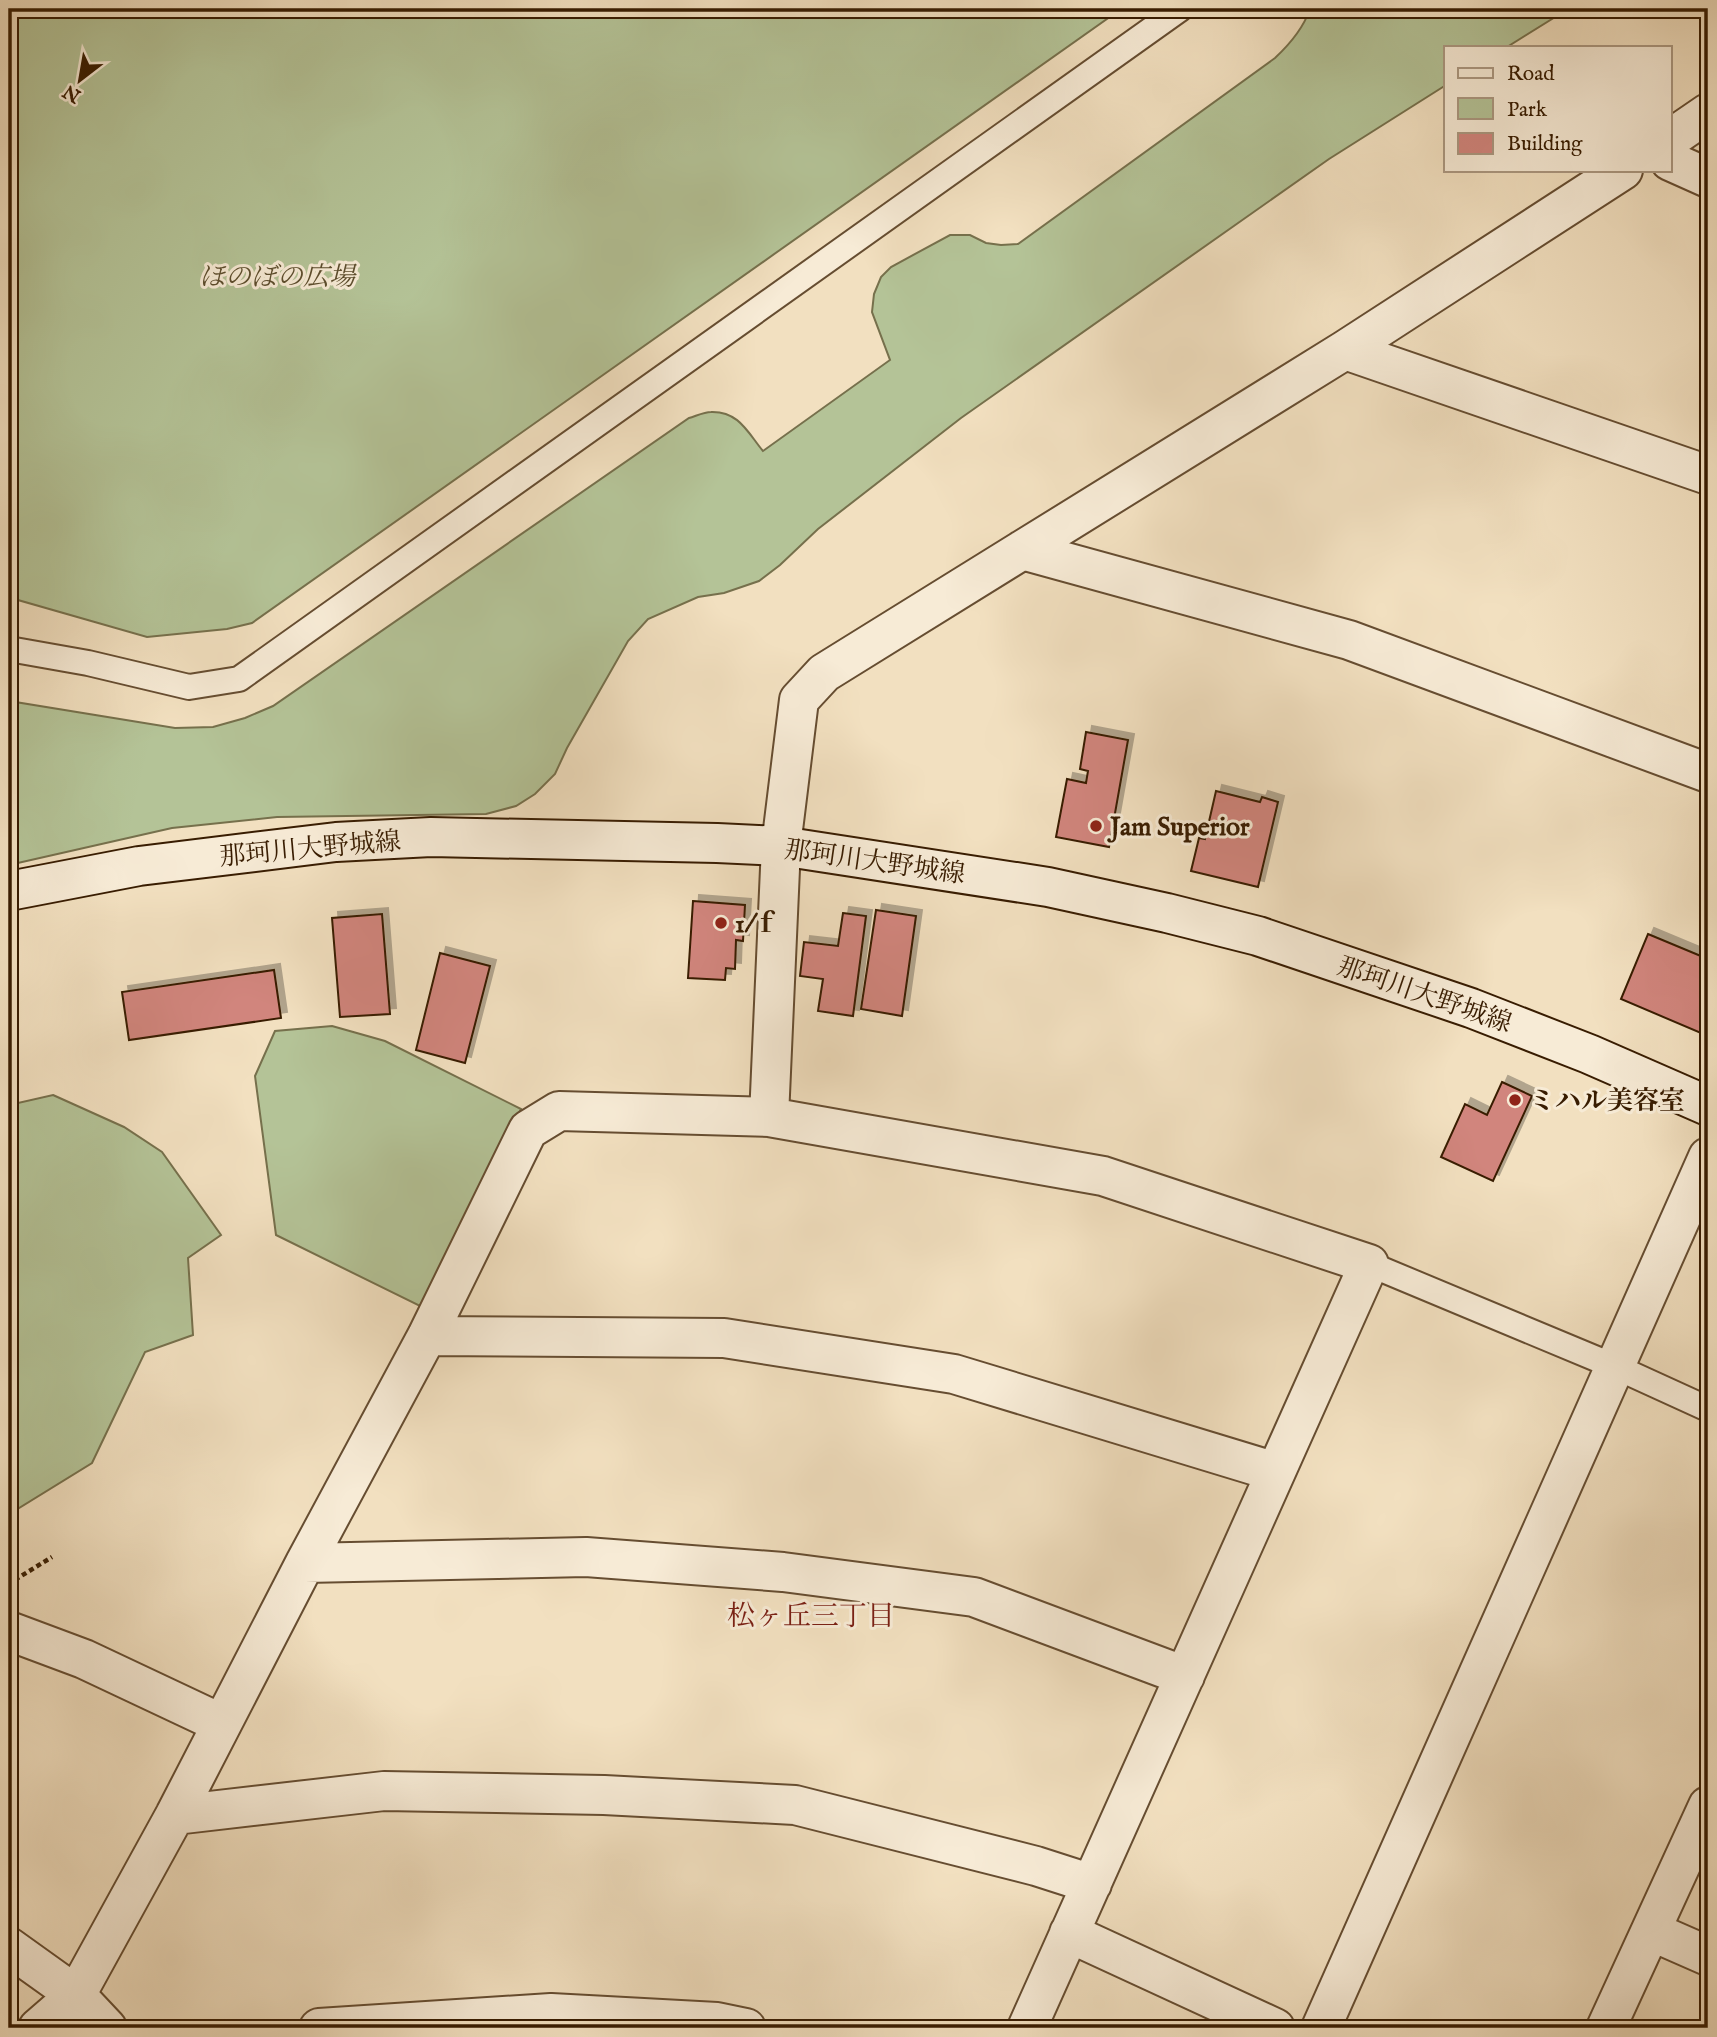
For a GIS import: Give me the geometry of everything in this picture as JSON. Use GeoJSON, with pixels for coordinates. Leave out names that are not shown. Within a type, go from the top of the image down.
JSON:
{"type":"FeatureCollection","features":[{"type":"Feature","properties":{"kind":"street"},"geometry":{"type":"LineString","coordinates":[[1672,138],[1708,113]]}},
{"type":"Feature","properties":{"kind":"street"},"geometry":{"type":"LineString","coordinates":[[1672,162],[1708,178]]}},
{"type":"Feature","properties":{"kind":"street"},"geometry":{"type":"LineString","coordinates":[[769,1117],[781,846],[799,700],[824,673],[1345,350],[1620,172]]}},
{"type":"Feature","properties":{"kind":"street"},"geometry":{"type":"LineString","coordinates":[[1345,350],[1708,475]]}},
{"type":"Feature","properties":{"kind":"street"},"geometry":{"type":"LineString","coordinates":[[1022,550],[1349,640],[1708,773]]}},
{"type":"Feature","properties":{"kind":"street","name":"那珂川大野城線"},"geometry":{"type":"LineString","coordinates":[[9,891],[139,866],[336,842],[418,838],[781,846],[1048,887],[1258,936],[1471,1008],[1589,1054],[1708,1106]]}},
{"type":"Feature","properties":{"kind":"street"},"geometry":{"type":"LineString","coordinates":[[38,2028],[76,1995],[175,1815],[305,1563],[427,1336],[528,1130],[559,1111],[769,1117],[1103,1176],[1369,1264],[1027,2028]]}},
{"type":"Feature","properties":{"kind":"street"},"geometry":{"type":"LineString","coordinates":[[1321,2028],[1708,1157]]}},
{"type":"Feature","properties":{"kind":"street"},"geometry":{"type":"LineString","coordinates":[[427,1336],[724,1338],[954,1374],[1276,1472]]}},
{"type":"Feature","properties":{"kind":"street"},"geometry":{"type":"LineString","coordinates":[[305,1563],[586,1557],[783,1572],[974,1597],[1185,1675]]}},
{"type":"Feature","properties":{"kind":"street"},"geometry":{"type":"LineString","coordinates":[[9,1632],[84,1659],[222,1724]]}},
{"type":"Feature","properties":{"kind":"street"},"geometry":{"type":"LineString","coordinates":[[175,1815],[384,1791],[604,1795],[795,1805],[1037,1867],[1092,1884]]}},
{"type":"Feature","properties":{"kind":"street"},"geometry":{"type":"LineString","coordinates":[[1606,2028],[1708,1806]]}},
{"type":"Feature","properties":{"kind":"street"},"geometry":{"type":"LineString","coordinates":[[1651,1931],[1708,1956]]}},
{"type":"Feature","properties":{"kind":"street"},"geometry":{"type":"LineString","coordinates":[[1069,1934],[1275,2028]]}},
{"type":"Feature","properties":{"kind":"street"},"geometry":{"type":"LineString","coordinates":[[9,1947],[76,1995],[107,2028]]}},
{"type":"Feature","properties":{"kind":"street"},"geometry":{"type":"LineString","coordinates":[[319,2028],[551,2013],[718,2022],[746,2028]]}},
{"type":"Feature","properties":{"kind":"lane"},"geometry":{"type":"LineString","coordinates":[[9,649],[88,663],[189,687],[239,678],[1181,9]]}},
{"type":"Feature","properties":{"kind":"lane"},"geometry":{"type":"LineString","coordinates":[[1369,1264],[1616,1367],[1708,1409]]}},
{"type":"Feature","properties":{"kind":"path"},"geometry":{"type":"LineString","coordinates":[[9,1586],[52,1557]]}},
{"type":"Feature","properties":{"kind":"green space","name":"ほのぼの広場"},"geometry":{"type":"Polygon","coordinates":[[[9,9],[1121,9],[252,623],[227,629],[147,637],[18,600],[9,591],[9,9]]]}},
{"type":"Feature","properties":{"kind":"green space"},"geometry":{"type":"Polygon","coordinates":[[[1310,9],[1568,9],[1509,46],[1444,46],[1444,86],[1329,159],[961,418],[818,529],[759,581],[724,593],[698,597],[648,619],[628,641],[555,774],[535,794],[516,806],[486,814],[277,817],[172,828],[9,865],[9,701],[175,728],[213,727],[245,718],[273,706],[689,418],[708,412],[729,415],[742,424],[763,451],[890,360],[872,312],[874,294],[881,277],[891,267],[950,235],[970,235],[986,243],[1001,245],[1018,244],[1275,58],[1296,36],[1310,9]]]}},
{"type":"Feature","properties":{"kind":"green space"},"geometry":{"type":"Polygon","coordinates":[[[332,1026],[385,1041],[521,1109],[422,1307],[276,1235],[255,1076],[275,1031],[332,1026]]]}},
{"type":"Feature","properties":{"kind":"green space"},"geometry":{"type":"Polygon","coordinates":[[[53,1095],[124,1127],[162,1152],[221,1235],[188,1258],[193,1335],[145,1352],[92,1463],[16,1510],[9,1520],[9,1105],[53,1095]]]}},
{"type":"Feature","properties":{"kind":"building"},"geometry":{"type":"Polygon","coordinates":[[[1086,732],[1128,740],[1109,847],[1056,837],[1067,779],[1086,783],[1088,771],[1080,769],[1086,732]]]}},
{"type":"Feature","properties":{"kind":"building"},"geometry":{"type":"Polygon","coordinates":[[[1216,791],[1260,802],[1262,797],[1278,802],[1258,887],[1191,871],[1199,838],[1205,839],[1216,791]]]}},
{"type":"Feature","properties":{"kind":"building"},"geometry":{"type":"Polygon","coordinates":[[[693,901],[745,905],[743,941],[736,940],[735,969],[726,968],[725,980],[688,978],[693,901]]]}},
{"type":"Feature","properties":{"kind":"building"},"geometry":{"type":"Polygon","coordinates":[[[876,910],[916,916],[902,1016],[861,1009],[876,910]]]}},
{"type":"Feature","properties":{"kind":"building"},"geometry":{"type":"Polygon","coordinates":[[[843,913],[866,916],[853,1016],[818,1011],[823,979],[800,976],[804,942],[838,946],[843,913]]]}},
{"type":"Feature","properties":{"kind":"building"},"geometry":{"type":"Polygon","coordinates":[[[382,914],[390,1014],[340,1017],[332,918],[382,914]]]}},
{"type":"Feature","properties":{"kind":"building"},"geometry":{"type":"Polygon","coordinates":[[[1648,934],[1708,959],[1708,1036],[1621,999],[1648,934]]]}},
{"type":"Feature","properties":{"kind":"building"},"geometry":{"type":"Polygon","coordinates":[[[440,953],[490,966],[465,1063],[416,1050],[440,953]]]}},
{"type":"Feature","properties":{"kind":"building"},"geometry":{"type":"Polygon","coordinates":[[[274,970],[281,1018],[129,1040],[122,992],[274,970]]]}},
{"type":"Feature","properties":{"kind":"building"},"geometry":{"type":"Polygon","coordinates":[[[1502,1082],[1532,1096],[1493,1181],[1441,1157],[1465,1104],[1487,1115],[1502,1082]]]}},
{"type":"Feature","properties":{"kind":"place","name":"Jam Superior"},"geometry":{"type":"Point","coordinates":[1096,826]}},
{"type":"Feature","properties":{"kind":"place","name":"1/ｆ"},"geometry":{"type":"Point","coordinates":[721,923]}},
{"type":"Feature","properties":{"kind":"place","name":"ミハル美容室"},"geometry":{"type":"Point","coordinates":[1515,1100]}},
{"type":"Feature","properties":{"kind":"district","name":"松ヶ丘三丁目"},"geometry":{"type":"Point","coordinates":[811,1615]}}]}
